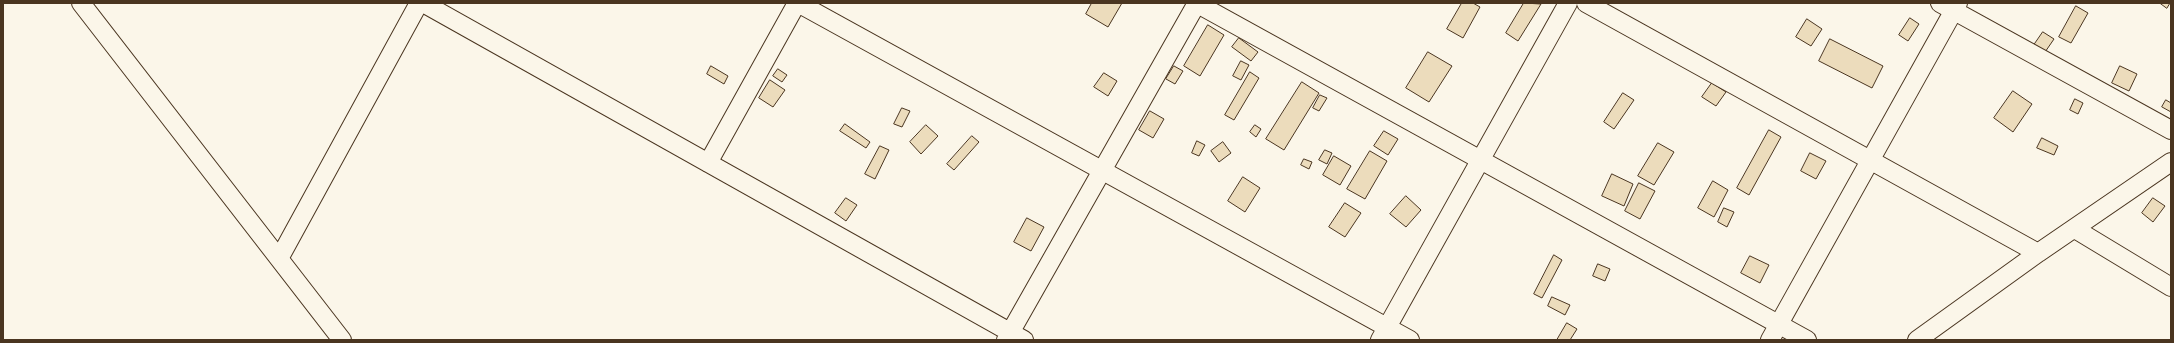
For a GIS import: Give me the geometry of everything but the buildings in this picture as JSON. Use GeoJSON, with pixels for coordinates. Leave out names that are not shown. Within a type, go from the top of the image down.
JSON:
{"type":"FeatureCollection","features":[{"type":"Feature","properties":{"kind":"street"},"geometry":{"type":"LineString","coordinates":[[81,3],[280,257],[342,340]]}},
{"type":"Feature","properties":{"kind":"street"},"geometry":{"type":"LineString","coordinates":[[280,257],[418,3]]}},
{"type":"Feature","properties":{"kind":"street"},"geometry":{"type":"LineString","coordinates":[[423,3],[708,163],[1014,338],[1102,170],[1197,3],[1807,340]]}},
{"type":"Feature","properties":{"kind":"street"},"geometry":{"type":"LineString","coordinates":[[708,163],[798,3],[1102,170],[1384,334],[1410,340]]}},
{"type":"Feature","properties":{"kind":"street"},"geometry":{"type":"LineString","coordinates":[[1384,334],[1568,3]]}},
{"type":"Feature","properties":{"kind":"street"},"geometry":{"type":"LineString","coordinates":[[1586,3],[2038,253]]}},
{"type":"Feature","properties":{"kind":"street"},"geometry":{"type":"LineString","coordinates":[[1770,340],[1870,160],[1950,6],[2171,130]]}},
{"type":"Feature","properties":{"kind":"street"},"geometry":{"type":"LineString","coordinates":[[1917,340],[2038,253],[2171,162]]}},
{"type":"Feature","properties":{"kind":"street"},"geometry":{"type":"LineString","coordinates":[[2075,229],[2171,287]]}}]}
